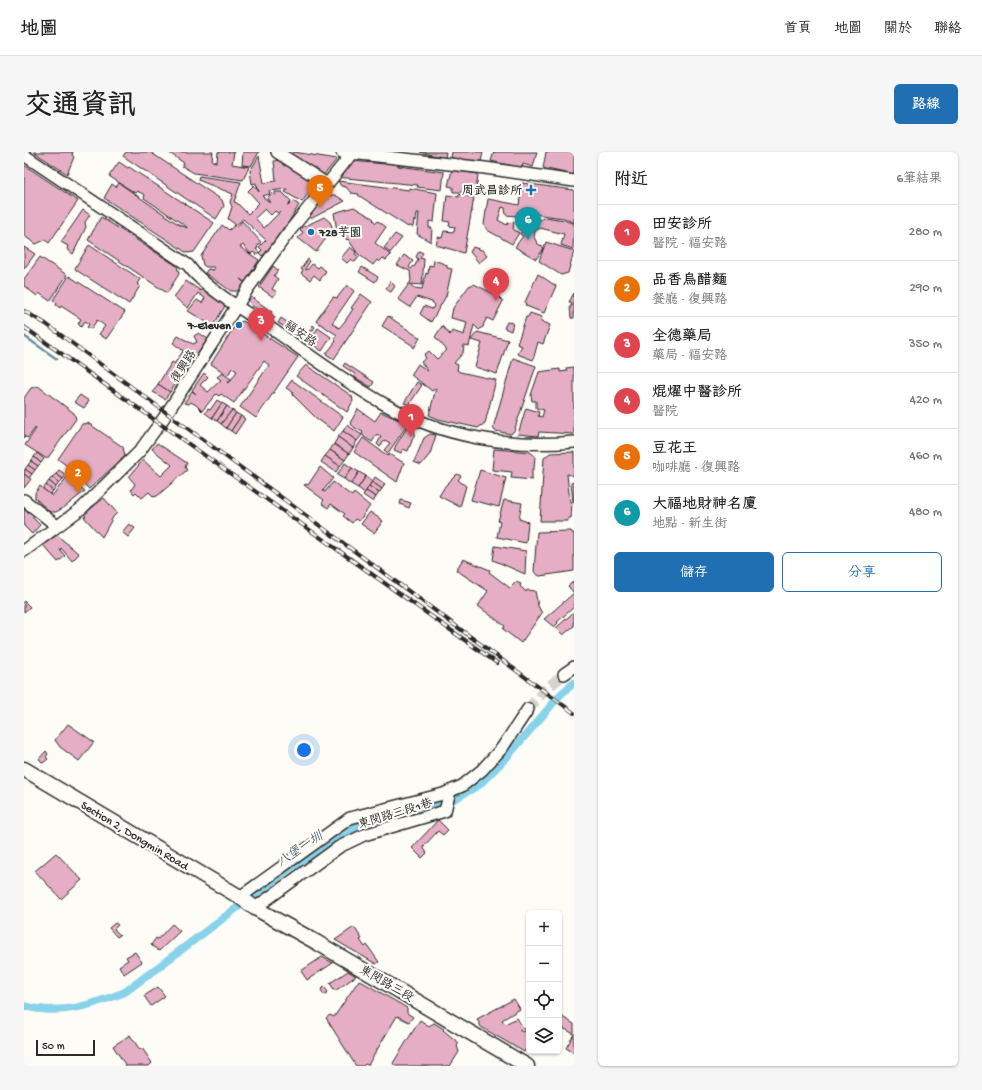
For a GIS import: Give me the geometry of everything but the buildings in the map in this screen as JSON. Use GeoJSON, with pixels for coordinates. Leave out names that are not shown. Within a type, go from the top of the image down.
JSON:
{"type":"FeatureCollection","features":[{"type":"Feature","properties":{"kind":"main road","name":"Section 2, Dongmin Road"},"geometry":{"type":"LineString","coordinates":[[24,769],[247,902]]}},
{"type":"Feature","properties":{"kind":"main road","name":"東閔路三段"},"geometry":{"type":"LineString","coordinates":[[247,902],[527,1066]]}},
{"type":"Feature","properties":{"kind":"street"},"geometry":{"type":"LineString","coordinates":[[276,152],[327,184]]}},
{"type":"Feature","properties":{"kind":"street"},"geometry":{"type":"LineString","coordinates":[[349,152],[485,168],[574,181]]}},
{"type":"Feature","properties":{"kind":"street","name":"復興路"},"geometry":{"type":"LineString","coordinates":[[24,551],[82,508],[139,452],[163,419],[249,287],[327,184],[349,152]]}},
{"type":"Feature","properties":{"kind":"street","name":"福安路"},"geometry":{"type":"LineString","coordinates":[[24,155],[188,265],[194,274],[238,306],[360,390],[386,406],[424,423],[452,433],[495,440],[538,444],[574,442]]}},
{"type":"Feature","properties":{"kind":"street"},"geometry":{"type":"LineString","coordinates":[[24,500],[57,526]]}},
{"type":"Feature","properties":{"kind":"street"},"geometry":{"type":"LineString","coordinates":[[564,674],[574,667]]}},
{"type":"Feature","properties":{"kind":"street"},"geometry":{"type":"LineString","coordinates":[[247,902],[350,818],[450,792],[462,786],[482,770],[502,748],[528,709]]}},
{"type":"Feature","properties":{"kind":"street","name":"東閔路三段1巷"},"geometry":{"type":"LineString","coordinates":[[247,902],[364,834],[445,811],[450,792]]}},
{"type":"Feature","properties":{"kind":"waterway"},"geometry":{"type":"LineString","coordinates":[[24,336],[57,359]]}},
{"type":"Feature","properties":{"kind":"waterway","name":"八堡一圳"},"geometry":{"type":"LineString","coordinates":[[24,1006],[50,1010],[76,1008],[125,992],[290,868],[344,833],[373,818],[456,798],[479,785],[507,757],[561,694],[574,683]]}},
{"type":"Feature","properties":{"kind":"tunnel"},"geometry":{"type":"LineString","coordinates":[[528,709],[545,690],[564,674]]}},
{"type":"Feature","properties":{"kind":"railway"},"geometry":{"type":"LineString","coordinates":[[24,311],[46,324],[574,713]]}},
{"type":"Feature","properties":{"kind":"railway"},"geometry":{"type":"LineString","coordinates":[[24,327],[497,663]]}},
{"type":"Feature","properties":{"kind":"place","name":"周武昌診所"},"geometry":{"type":"Point","coordinates":[531,190]}},
{"type":"Feature","properties":{"kind":"place","name":"豆花王"},"geometry":{"type":"Point","coordinates":[320,208]}},
{"type":"Feature","properties":{"kind":"place","name":"728芋園"},"geometry":{"type":"Point","coordinates":[311,232]}},
{"type":"Feature","properties":{"kind":"place","name":"大福地財神名廈"},"geometry":{"type":"Point","coordinates":[528,240]}},
{"type":"Feature","properties":{"kind":"place","name":"焜燿中醫診所"},"geometry":{"type":"Point","coordinates":[496,301]}},
{"type":"Feature","properties":{"kind":"place","name":"7-Eleven"},"geometry":{"type":"Point","coordinates":[239,325]}},
{"type":"Feature","properties":{"kind":"place","name":"全德藥局"},"geometry":{"type":"Point","coordinates":[261,341]}},
{"type":"Feature","properties":{"kind":"place","name":"田安診所"},"geometry":{"type":"Point","coordinates":[411,437]}},
{"type":"Feature","properties":{"kind":"place","name":"品香烏醋麵"},"geometry":{"type":"Point","coordinates":[78,493]}}]}
